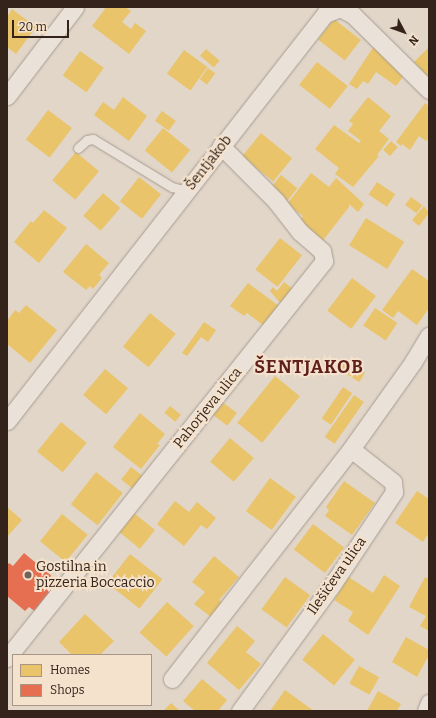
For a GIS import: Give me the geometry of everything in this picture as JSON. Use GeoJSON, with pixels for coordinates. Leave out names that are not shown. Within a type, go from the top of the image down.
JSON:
{"type":"FeatureCollection","features":[{"type":"Feature","properties":{"kind":"street"},"geometry":{"type":"LineString","coordinates":[[7,96],[75,7]]}},
{"type":"Feature","properties":{"kind":"street","name":"Šentjakob"},"geometry":{"type":"LineString","coordinates":[[7,421],[320,18],[332,9],[340,8],[361,22],[429,90]]}},
{"type":"Feature","properties":{"kind":"street","name":"Pahorjeva ulica"},"geometry":{"type":"LineString","coordinates":[[7,658],[324,260],[322,251],[300,232],[276,201],[221,146]]}},
{"type":"Feature","properties":{"kind":"street"},"geometry":{"type":"LineString","coordinates":[[172,679],[351,449],[413,362],[429,335]]}},
{"type":"Feature","properties":{"kind":"street","name":"Ilešičeva ulica"},"geometry":{"type":"LineString","coordinates":[[240,711],[332,585],[394,492],[393,482],[351,449]]}},
{"type":"Feature","properties":{"kind":"street"},"geometry":{"type":"LineString","coordinates":[[426,711],[429,703]]}},
{"type":"Feature","properties":{"kind":"lane"},"geometry":{"type":"LineString","coordinates":[[78,148],[86,140],[93,139],[172,187],[187,191]]}},
{"type":"Feature","properties":{"kind":"building: Homes"},"geometry":{"type":"Polygon","coordinates":[[[103,7],[125,7],[131,11],[122,22],[131,29],[135,23],[146,31],[129,54],[92,26],[105,9],[103,7]]]}},
{"type":"Feature","properties":{"kind":"building: Homes"},"geometry":{"type":"Polygon","coordinates":[[[12,9],[36,27],[16,54],[7,47],[7,17],[12,9]]]}},
{"type":"Feature","properties":{"kind":"building: Homes"},"geometry":{"type":"Polygon","coordinates":[[[334,19],[361,40],[345,60],[318,39],[334,19]]]}},
{"type":"Feature","properties":{"kind":"building: Homes"},"geometry":{"type":"Polygon","coordinates":[[[374,46],[406,73],[396,86],[376,72],[368,84],[363,81],[357,89],[349,84],[374,46]]]}},
{"type":"Feature","properties":{"kind":"building: Homes"},"geometry":{"type":"Polygon","coordinates":[[[429,47],[429,78],[414,62],[429,47]]]}},
{"type":"Feature","properties":{"kind":"building: Homes"},"geometry":{"type":"Polygon","coordinates":[[[206,49],[220,61],[214,68],[200,56],[206,49]]]}},
{"type":"Feature","properties":{"kind":"building: Homes"},"geometry":{"type":"Polygon","coordinates":[[[184,50],[207,67],[190,91],[167,73],[184,50]]]}},
{"type":"Feature","properties":{"kind":"building: Homes"},"geometry":{"type":"Polygon","coordinates":[[[80,51],[104,68],[87,92],[63,76],[80,51]]]}},
{"type":"Feature","properties":{"kind":"building: Homes"},"geometry":{"type":"Polygon","coordinates":[[[317,62],[348,86],[330,109],[299,85],[317,62]]]}},
{"type":"Feature","properties":{"kind":"building: Homes"},"geometry":{"type":"Polygon","coordinates":[[[208,68],[215,73],[207,85],[200,79],[208,68]]]}},
{"type":"Feature","properties":{"kind":"building: Homes"},"geometry":{"type":"Polygon","coordinates":[[[123,97],[147,116],[129,141],[94,115],[103,102],[114,110],[123,97]]]}},
{"type":"Feature","properties":{"kind":"building: Homes"},"geometry":{"type":"Polygon","coordinates":[[[368,97],[391,116],[379,131],[389,139],[377,155],[379,156],[353,187],[335,174],[339,168],[315,149],[334,125],[359,143],[361,141],[348,131],[353,124],[349,121],[368,97]]]}},
{"type":"Feature","properties":{"kind":"building: Homes"},"geometry":{"type":"Polygon","coordinates":[[[425,103],[429,106],[429,138],[426,141],[419,136],[410,150],[402,144],[401,146],[396,142],[425,103]]]}},
{"type":"Feature","properties":{"kind":"building: Homes"},"geometry":{"type":"Polygon","coordinates":[[[48,110],[72,128],[50,158],[26,140],[48,110]]]}},
{"type":"Feature","properties":{"kind":"building: Homes"},"geometry":{"type":"Polygon","coordinates":[[[162,111],[176,121],[169,131],[155,121],[162,111]]]}},
{"type":"Feature","properties":{"kind":"building: Homes"},"geometry":{"type":"Polygon","coordinates":[[[163,128],[190,150],[172,173],[145,151],[163,128]]]}},
{"type":"Feature","properties":{"kind":"building: Homes"},"geometry":{"type":"Polygon","coordinates":[[[261,133],[292,158],[273,181],[242,156],[261,133]]]}},
{"type":"Feature","properties":{"kind":"building: Homes"},"geometry":{"type":"Polygon","coordinates":[[[391,141],[398,147],[390,156],[383,150],[391,141]]]}},
{"type":"Feature","properties":{"kind":"building: Homes"},"geometry":{"type":"Polygon","coordinates":[[[76,152],[99,171],[75,200],[52,180],[76,152]]]}},
{"type":"Feature","properties":{"kind":"building: Homes"},"geometry":{"type":"Polygon","coordinates":[[[311,173],[329,187],[336,178],[364,204],[358,212],[349,204],[349,207],[321,243],[297,224],[303,216],[287,204],[311,173]]]}},
{"type":"Feature","properties":{"kind":"building: Homes"},"geometry":{"type":"Polygon","coordinates":[[[281,175],[297,188],[287,201],[271,187],[281,175]]]}},
{"type":"Feature","properties":{"kind":"building: Homes"},"geometry":{"type":"Polygon","coordinates":[[[139,177],[161,194],[142,219],[120,201],[139,177]]]}},
{"type":"Feature","properties":{"kind":"building: Homes"},"geometry":{"type":"Polygon","coordinates":[[[377,182],[395,194],[387,207],[369,194],[377,182]]]}},
{"type":"Feature","properties":{"kind":"building: Homes"},"geometry":{"type":"Polygon","coordinates":[[[103,193],[120,208],[101,231],[83,216],[103,193]]]}},
{"type":"Feature","properties":{"kind":"building: Homes"},"geometry":{"type":"Polygon","coordinates":[[[411,197],[422,205],[416,213],[405,205],[411,197]]]}},
{"type":"Feature","properties":{"kind":"building: Homes"},"geometry":{"type":"Polygon","coordinates":[[[424,206],[429,213],[419,226],[412,220],[424,206]]]}},
{"type":"Feature","properties":{"kind":"building: Homes"},"geometry":{"type":"Polygon","coordinates":[[[44,210],[67,228],[39,263],[14,242],[31,221],[33,223],[44,210]]]}},
{"type":"Feature","properties":{"kind":"building: Homes"},"geometry":{"type":"Polygon","coordinates":[[[366,218],[404,242],[387,269],[349,245],[366,218]]]}},
{"type":"Feature","properties":{"kind":"building: Homes"},"geometry":{"type":"Polygon","coordinates":[[[280,238],[302,255],[277,287],[255,270],[280,238]]]}},
{"type":"Feature","properties":{"kind":"building: Homes"},"geometry":{"type":"Polygon","coordinates":[[[86,244],[109,263],[99,275],[102,278],[93,289],[90,286],[86,290],[63,272],[86,244]]]}},
{"type":"Feature","properties":{"kind":"building: Homes"},"geometry":{"type":"Polygon","coordinates":[[[412,269],[429,281],[429,308],[417,325],[398,311],[393,318],[382,310],[412,269]]]}},
{"type":"Feature","properties":{"kind":"building: Homes"},"geometry":{"type":"Polygon","coordinates":[[[352,278],[376,296],[351,329],[327,311],[352,278]]]}},
{"type":"Feature","properties":{"kind":"building: Homes"},"geometry":{"type":"Polygon","coordinates":[[[284,282],[293,289],[281,304],[270,291],[273,287],[277,291],[284,282]]]}},
{"type":"Feature","properties":{"kind":"building: Homes"},"geometry":{"type":"Polygon","coordinates":[[[248,283],[279,306],[263,325],[247,313],[244,316],[230,306],[248,283]]]}},
{"type":"Feature","properties":{"kind":"building: Homes"},"geometry":{"type":"Polygon","coordinates":[[[26,305],[57,330],[30,363],[7,344],[7,321],[15,310],[19,313],[26,305]]]}},
{"type":"Feature","properties":{"kind":"building: Homes"},"geometry":{"type":"Polygon","coordinates":[[[375,308],[397,323],[386,341],[363,325],[375,308]]]}},
{"type":"Feature","properties":{"kind":"building: Homes"},"geometry":{"type":"Polygon","coordinates":[[[150,313],[176,334],[149,367],[123,346],[150,313]]]}},
{"type":"Feature","properties":{"kind":"building: Homes"},"geometry":{"type":"Polygon","coordinates":[[[204,322],[216,330],[208,342],[201,337],[187,356],[182,353],[204,322]]]}},
{"type":"Feature","properties":{"kind":"building: Homes"},"geometry":{"type":"Polygon","coordinates":[[[343,359],[365,373],[359,382],[337,368],[343,359]]]}},
{"type":"Feature","properties":{"kind":"building: Homes"},"geometry":{"type":"Polygon","coordinates":[[[105,369],[128,388],[106,414],[83,395],[105,369]]]}},
{"type":"Feature","properties":{"kind":"building: Homes"},"geometry":{"type":"Polygon","coordinates":[[[275,376],[300,396],[262,443],[237,423],[275,376]]]}},
{"type":"Feature","properties":{"kind":"building: Homes"},"geometry":{"type":"Polygon","coordinates":[[[343,387],[352,393],[331,425],[322,419],[343,387]]]}},
{"type":"Feature","properties":{"kind":"building: Homes"},"geometry":{"type":"Polygon","coordinates":[[[354,395],[364,402],[335,444],[325,437],[354,395]]]}},
{"type":"Feature","properties":{"kind":"building: Homes"},"geometry":{"type":"Polygon","coordinates":[[[221,401],[237,413],[227,426],[211,414],[221,401]]]}},
{"type":"Feature","properties":{"kind":"building: Homes"},"geometry":{"type":"Polygon","coordinates":[[[170,406],[181,415],[175,422],[164,413],[170,406]]]}},
{"type":"Feature","properties":{"kind":"building: Homes"},"geometry":{"type":"Polygon","coordinates":[[[140,413],[165,434],[157,444],[160,445],[141,469],[113,447],[140,413]]]}},
{"type":"Feature","properties":{"kind":"building: Homes"},"geometry":{"type":"Polygon","coordinates":[[[61,422],[87,443],[63,472],[37,452],[61,422]]]}},
{"type":"Feature","properties":{"kind":"building: Homes"},"geometry":{"type":"Polygon","coordinates":[[[230,438],[254,458],[234,482],[210,462],[230,438]]]}},
{"type":"Feature","properties":{"kind":"building: Homes"},"geometry":{"type":"Polygon","coordinates":[[[131,467],[144,477],[134,489],[121,480],[131,467]]]}},
{"type":"Feature","properties":{"kind":"building: Homes"},"geometry":{"type":"Polygon","coordinates":[[[96,472],[123,493],[98,525],[71,504],[96,472]]]}},
{"type":"Feature","properties":{"kind":"building: Homes"},"geometry":{"type":"Polygon","coordinates":[[[270,478],[296,497],[272,530],[246,511],[270,478]]]}},
{"type":"Feature","properties":{"kind":"building: Homes"},"geometry":{"type":"Polygon","coordinates":[[[344,481],[375,503],[352,535],[325,516],[329,510],[326,507],[344,481]]]}},
{"type":"Feature","properties":{"kind":"building: Homes"},"geometry":{"type":"Polygon","coordinates":[[[417,491],[429,499],[429,533],[423,542],[395,523],[417,491]]]}},
{"type":"Feature","properties":{"kind":"building: Homes"},"geometry":{"type":"Polygon","coordinates":[[[175,501],[189,512],[197,502],[216,518],[207,529],[201,525],[184,546],[157,524],[175,501]]]}},
{"type":"Feature","properties":{"kind":"building: Homes"},"geometry":{"type":"Polygon","coordinates":[[[7,507],[22,520],[7,537],[7,507]]]}},
{"type":"Feature","properties":{"kind":"building: Homes"},"geometry":{"type":"Polygon","coordinates":[[[134,513],[155,530],[140,549],[119,532],[134,513]]]}},
{"type":"Feature","properties":{"kind":"building: Homes"},"geometry":{"type":"Polygon","coordinates":[[[62,514],[88,535],[66,562],[40,541],[62,514]]]}},
{"type":"Feature","properties":{"kind":"building: Homes"},"geometry":{"type":"Polygon","coordinates":[[[313,524],[344,547],[325,573],[294,550],[313,524]]]}},
{"type":"Feature","properties":{"kind":"building: Homes"},"geometry":{"type":"Polygon","coordinates":[[[130,554],[162,579],[140,608],[107,583],[130,554]]]}},
{"type":"Feature","properties":{"kind":"building: Homes"},"geometry":{"type":"Polygon","coordinates":[[[214,556],[239,577],[219,600],[223,603],[211,617],[194,604],[205,592],[192,582],[214,556]]]}},
{"type":"Feature","properties":{"kind":"building: Homes"},"geometry":{"type":"Polygon","coordinates":[[[344,574],[373,593],[384,575],[400,586],[368,635],[348,621],[353,612],[334,600],[339,593],[334,590],[344,574]]]}},
{"type":"Feature","properties":{"kind":"building: Homes"},"geometry":{"type":"Polygon","coordinates":[[[285,577],[310,595],[287,628],[261,609],[285,577]]]}},
{"type":"Feature","properties":{"kind":"building: Homes"},"geometry":{"type":"Polygon","coordinates":[[[425,577],[429,579],[429,631],[420,626],[426,616],[409,607],[425,577]]]}},
{"type":"Feature","properties":{"kind":"building: Homes"},"geometry":{"type":"Polygon","coordinates":[[[167,602],[194,626],[166,657],[140,632],[167,602]]]}},
{"type":"Feature","properties":{"kind":"building: Homes"},"geometry":{"type":"Polygon","coordinates":[[[85,614],[114,641],[101,654],[71,654],[59,642],[85,614]]]}},
{"type":"Feature","properties":{"kind":"building: Homes"},"geometry":{"type":"Polygon","coordinates":[[[237,626],[255,641],[246,652],[261,664],[239,690],[207,663],[237,626]]]}},
{"type":"Feature","properties":{"kind":"building: Homes"},"geometry":{"type":"Polygon","coordinates":[[[323,634],[355,660],[334,685],[302,660],[323,634]]]}},
{"type":"Feature","properties":{"kind":"building: Homes"},"geometry":{"type":"Polygon","coordinates":[[[406,637],[429,650],[429,655],[417,677],[392,662],[406,637]]]}},
{"type":"Feature","properties":{"kind":"building: Homes"},"geometry":{"type":"Polygon","coordinates":[[[359,666],[379,677],[369,695],[349,683],[359,666]]]}},
{"type":"Feature","properties":{"kind":"building: Homes"},"geometry":{"type":"Polygon","coordinates":[[[202,679],[227,700],[218,711],[195,711],[183,701],[202,679]]]}},
{"type":"Feature","properties":{"kind":"building: Homes"},"geometry":{"type":"Polygon","coordinates":[[[285,690],[314,711],[270,711],[285,690]]]}},
{"type":"Feature","properties":{"kind":"building: Homes"},"geometry":{"type":"Polygon","coordinates":[[[378,691],[401,704],[397,711],[367,711],[378,691]]]}},
{"type":"Feature","properties":{"kind":"building: Homes"},"geometry":{"type":"Polygon","coordinates":[[[171,703],[180,711],[163,711],[171,703]]]}},
{"type":"Feature","properties":{"kind":"building: Shops","name":"Gostilna in pizzeria Boccaccio"},"geometry":{"type":"Polygon","coordinates":[[[24,553],[60,583],[36,612],[29,607],[25,611],[7,596],[7,565],[9,563],[13,566],[24,553]]]}},
{"type":"Feature","properties":{"kind":"place","name":"Gostilna in pizzeria Boccaccio"},"geometry":{"type":"Point","coordinates":[28,575]}},
{"type":"Feature","properties":{"kind":"district","name":"ŠENTJAKOB"},"geometry":{"type":"Point","coordinates":[309,367]}}]}
